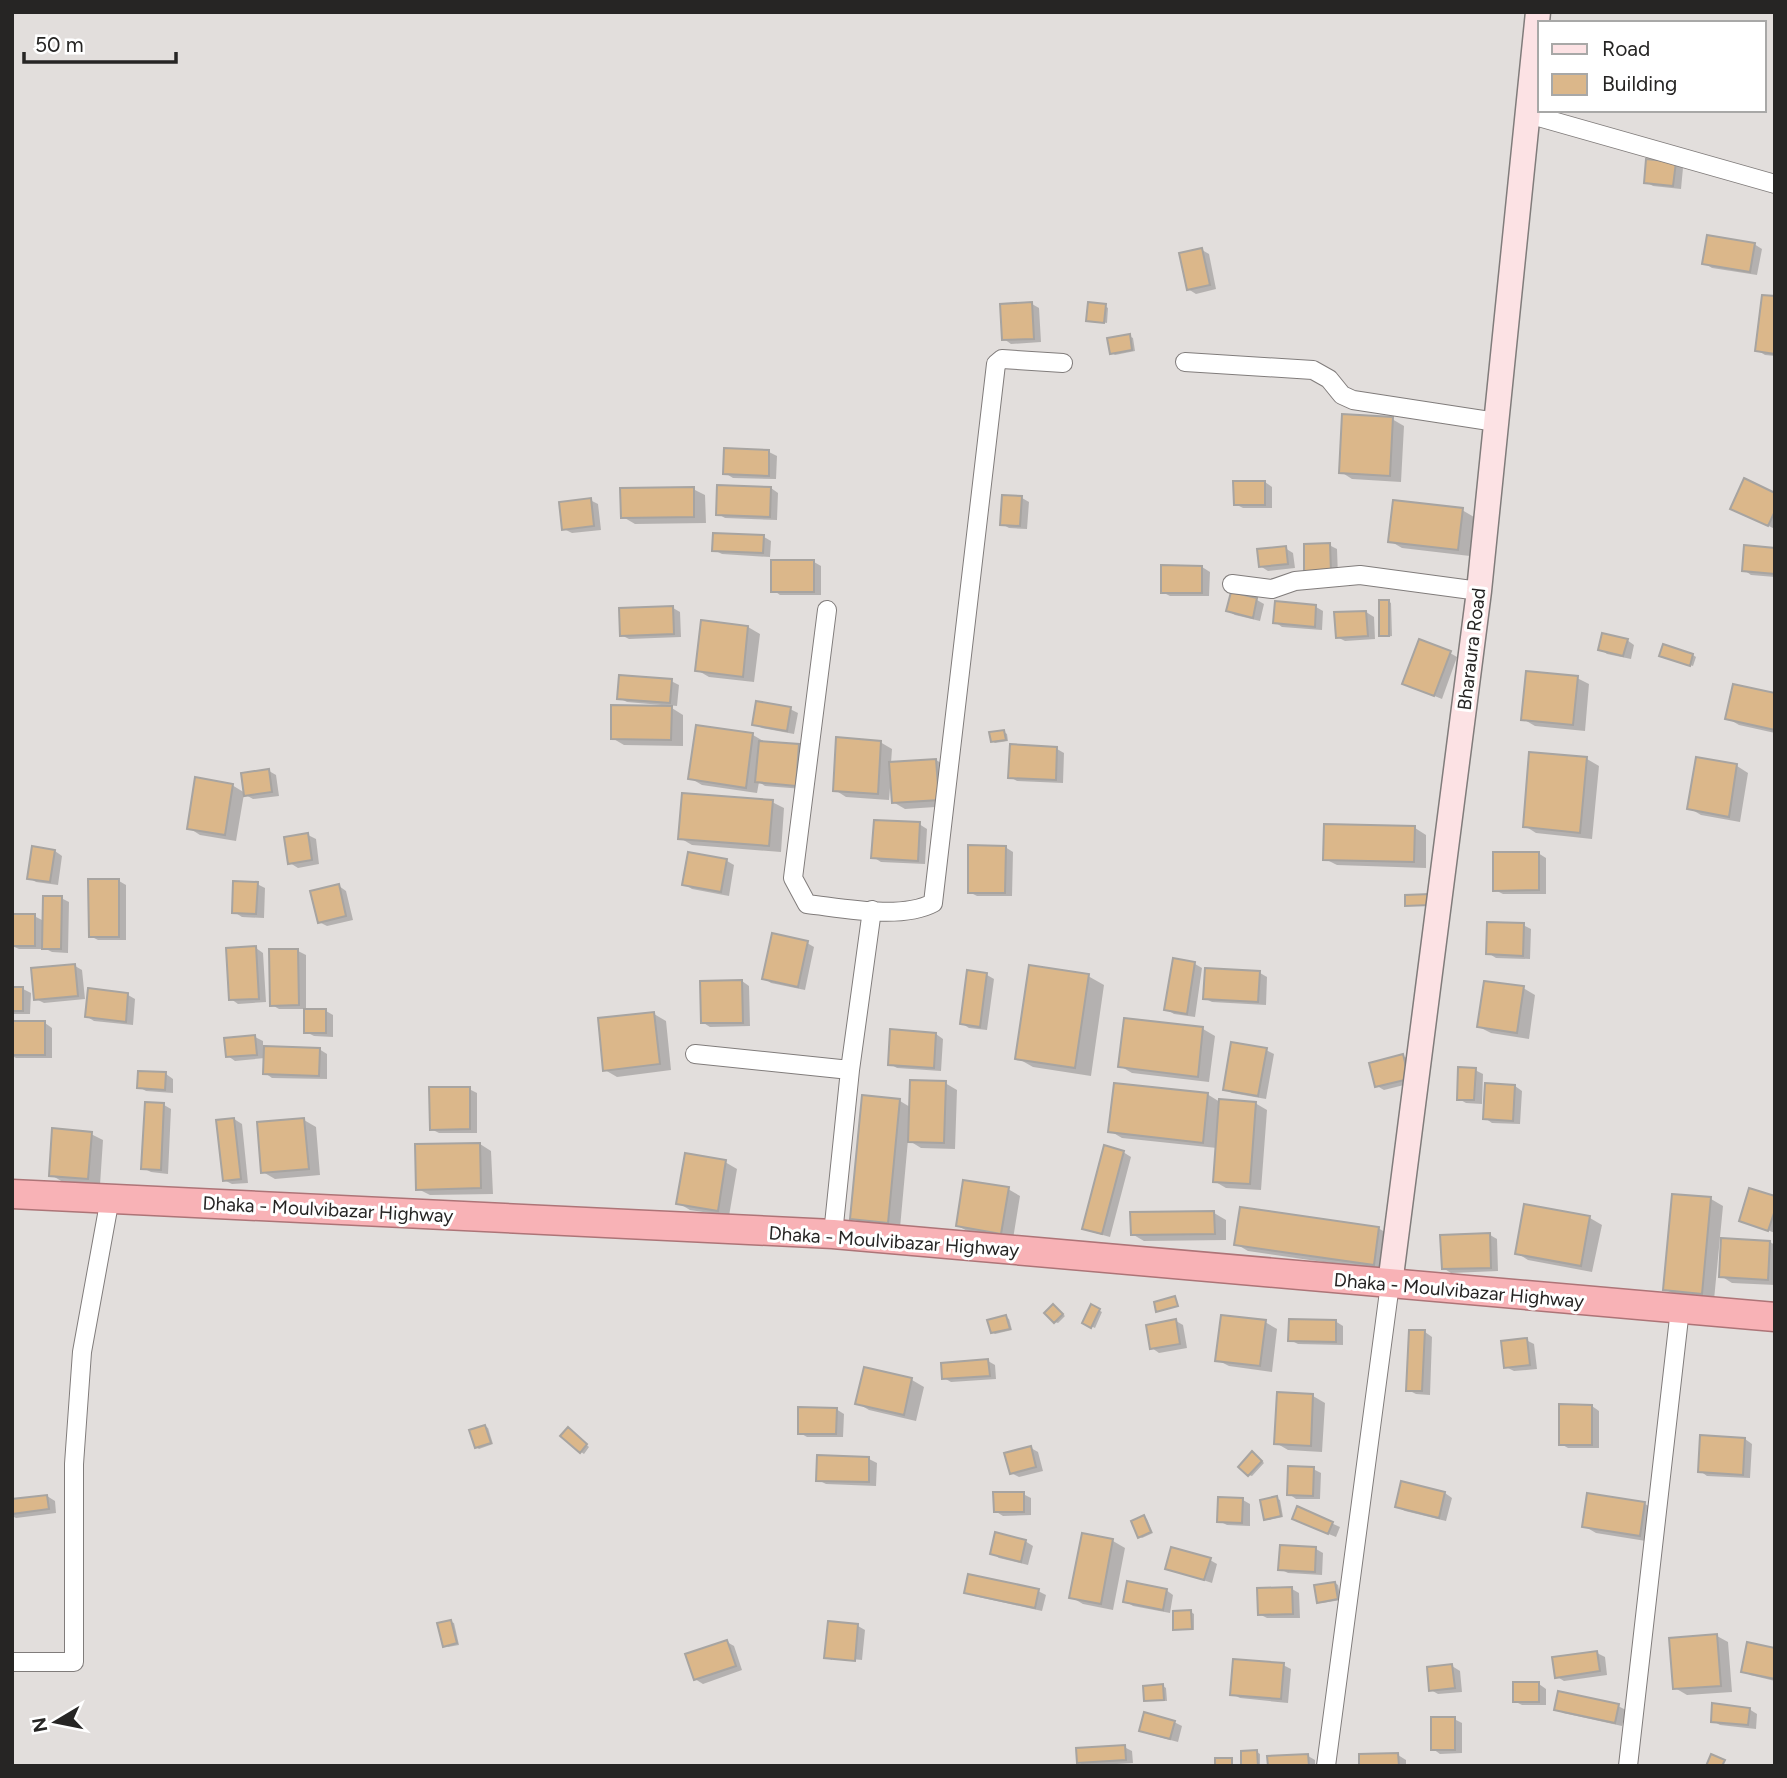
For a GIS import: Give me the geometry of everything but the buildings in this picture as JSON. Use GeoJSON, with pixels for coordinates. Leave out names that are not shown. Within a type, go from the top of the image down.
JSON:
{"type":"FeatureCollection","features":[{"type":"Feature","properties":{"kind":"highway","name":"Dhaka - Moulvibazar Highway"},"geometry":{"type":"LineString","coordinates":[[12,1194],[833,1234],[1775,1317]]}},
{"type":"Feature","properties":{"kind":"main road","name":"Bharaura Road"},"geometry":{"type":"LineString","coordinates":[[1390,1284],[1479,591],[1538,12]]}},
{"type":"Feature","properties":{"kind":"street"},"geometry":{"type":"LineString","coordinates":[[1528,114],[1775,184]]}},
{"type":"Feature","properties":{"kind":"street"},"geometry":{"type":"LineString","coordinates":[[827,610],[793,878],[798,892],[807,904],[872,911],[920,910],[933,903],[996,364],[1002,359],[1063,363]]}},
{"type":"Feature","properties":{"kind":"street"},"geometry":{"type":"LineString","coordinates":[[1185,362],[1313,370],[1329,379],[1342,395],[1353,400],[1496,422]]}},
{"type":"Feature","properties":{"kind":"street"},"geometry":{"type":"LineString","coordinates":[[1232,584],[1272,589],[1295,581],[1360,575],[1479,591]]}},
{"type":"Feature","properties":{"kind":"street"},"geometry":{"type":"LineString","coordinates":[[833,1234],[850,1070],[872,911]]}},
{"type":"Feature","properties":{"kind":"street"},"geometry":{"type":"LineString","coordinates":[[695,1054],[850,1070]]}},
{"type":"Feature","properties":{"kind":"street"},"geometry":{"type":"LineString","coordinates":[[12,1662],[74,1662],[74,1464],[82,1352],[110,1198]]}},
{"type":"Feature","properties":{"kind":"street"},"geometry":{"type":"LineString","coordinates":[[1326,1766],[1390,1284]]}},
{"type":"Feature","properties":{"kind":"street"},"geometry":{"type":"LineString","coordinates":[[1628,1766],[1680,1309]]}}]}
